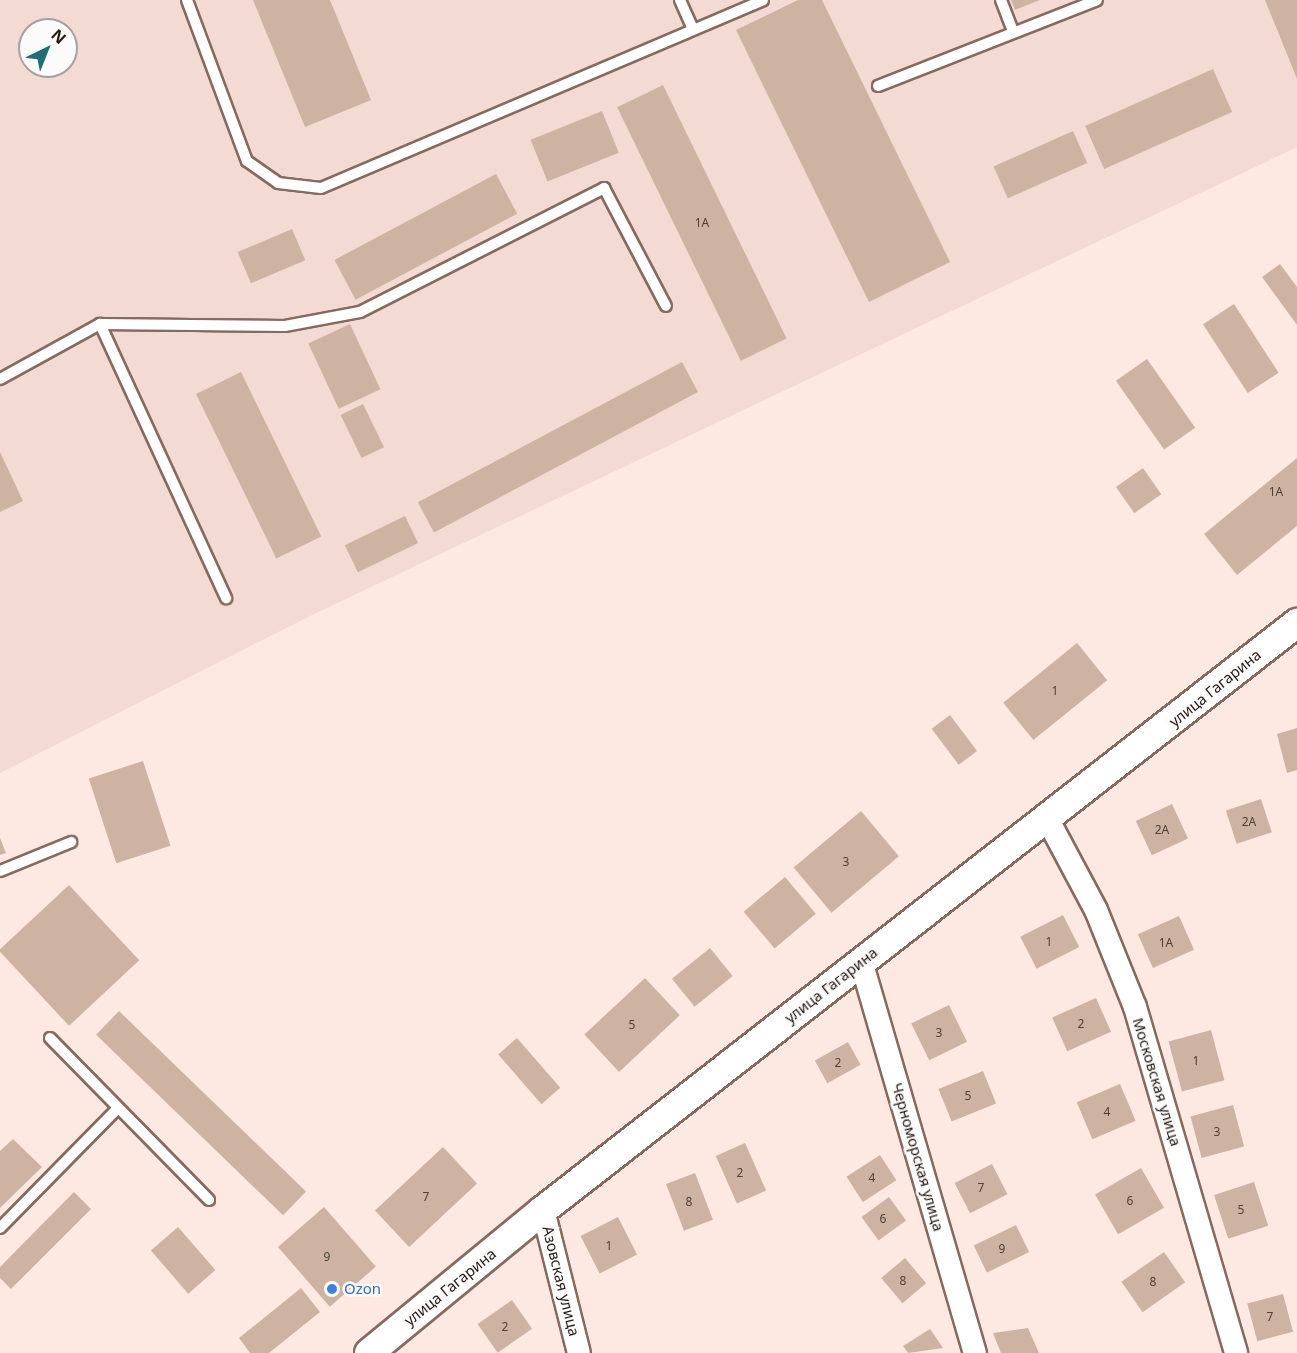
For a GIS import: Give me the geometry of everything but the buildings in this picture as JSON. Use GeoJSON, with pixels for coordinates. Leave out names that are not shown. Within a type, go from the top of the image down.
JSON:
{"type":"FeatureCollection","features":[{"type":"Feature","properties":{"kind":"street","name":"улица Гагарина"},"geometry":{"type":"LineString","coordinates":[[369,1353],[543,1210],[861,961],[1049,822],[1297,623]]}},
{"type":"Feature","properties":{"kind":"street","name":"Московская улица"},"geometry":{"type":"LineString","coordinates":[[1049,822],[1096,910],[1135,1007],[1236,1353]]}},
{"type":"Feature","properties":{"kind":"street","name":"Черноморская улица"},"geometry":{"type":"LineString","coordinates":[[861,961],[975,1353]]}},
{"type":"Feature","properties":{"kind":"street","name":"Азовская улица"},"geometry":{"type":"LineString","coordinates":[[543,1210],[579,1353]]}},
{"type":"Feature","properties":{"kind":"lane"},"geometry":{"type":"LineString","coordinates":[[187,0],[247,161],[278,183],[321,188],[692,27],[764,0]]}},
{"type":"Feature","properties":{"kind":"lane"},"geometry":{"type":"LineString","coordinates":[[680,0],[692,27]]}},
{"type":"Feature","properties":{"kind":"lane"},"geometry":{"type":"LineString","coordinates":[[1001,0],[1013,32]]}},
{"type":"Feature","properties":{"kind":"lane"},"geometry":{"type":"LineString","coordinates":[[878,86],[1097,0]]}},
{"type":"Feature","properties":{"kind":"lane"},"geometry":{"type":"LineString","coordinates":[[0,380],[100,324],[285,326],[360,312],[604,188],[666,306]]}},
{"type":"Feature","properties":{"kind":"lane"},"geometry":{"type":"LineString","coordinates":[[100,324],[226,598]]}},
{"type":"Feature","properties":{"kind":"lane"},"geometry":{"type":"LineString","coordinates":[[0,871],[71,842]]}},
{"type":"Feature","properties":{"kind":"lane"},"geometry":{"type":"LineString","coordinates":[[50,1038],[117,1109],[209,1200]]}},
{"type":"Feature","properties":{"kind":"lane"},"geometry":{"type":"LineString","coordinates":[[0,1228],[117,1109]]}},
{"type":"Feature","properties":{"kind":"shaded area"},"geometry":{"type":"Polygon","coordinates":[[[0,0],[1297,0],[1297,147],[310,616],[0,773],[0,0]]]}},
{"type":"Feature","properties":{"kind":"place","name":"Ozon"},"geometry":{"type":"Point","coordinates":[332,1289]}}]}
